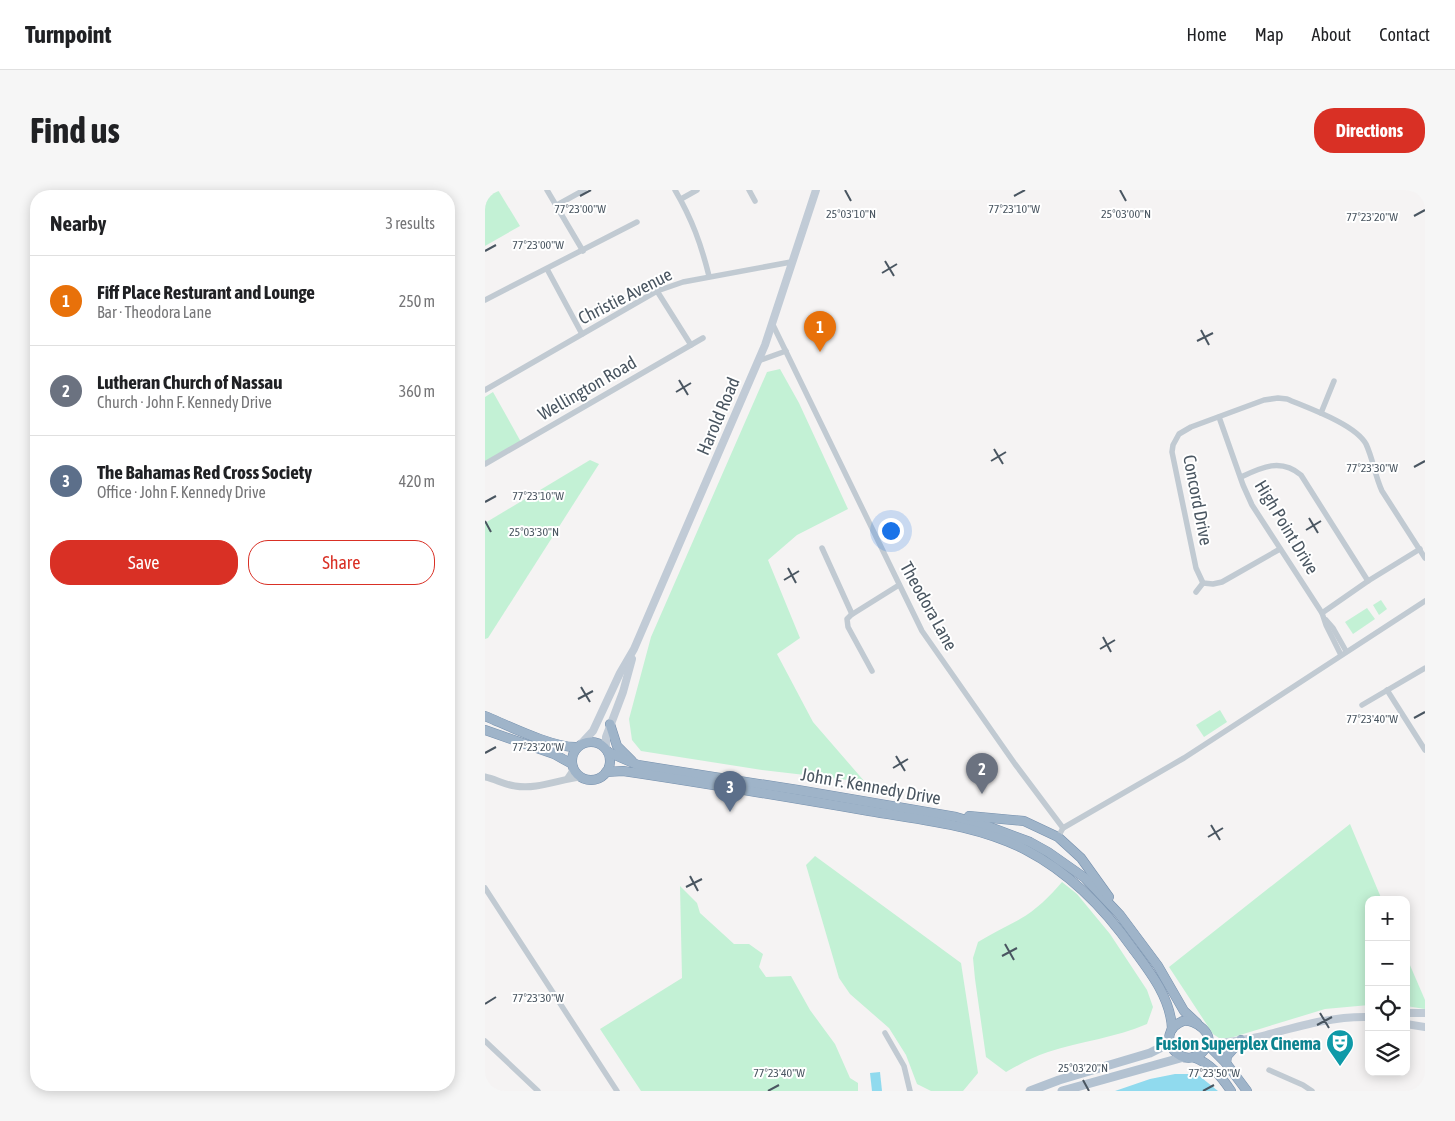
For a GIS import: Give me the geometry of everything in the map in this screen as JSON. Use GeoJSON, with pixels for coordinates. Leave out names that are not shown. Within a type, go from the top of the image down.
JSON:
{"type":"FeatureCollection","features":[{"type":"Feature","properties":{"kind":"highway","name":"John F. Kennedy Drive"},"geometry":{"type":"LineString","coordinates":[[485,716],[569,747],[579,746],[586,742],[601,744],[607,751],[638,765],[956,817],[1010,834],[1049,852],[1085,878],[1120,915],[1158,966],[1184,1011],[1205,1032],[1208,1045]]}},
{"type":"Feature","properties":{"kind":"highway"},"geometry":{"type":"LineString","coordinates":[[610,724],[617,746],[629,759],[638,765]]}},
{"type":"Feature","properties":{"kind":"highway"},"geometry":{"type":"LineString","coordinates":[[485,730],[554,754],[573,766],[581,777]]}},
{"type":"Feature","properties":{"kind":"highway"},"geometry":{"type":"LineString","coordinates":[[573,766],[572,756],[579,746]]}},
{"type":"Feature","properties":{"kind":"highway"},"geometry":{"type":"LineString","coordinates":[[606,772],[610,763],[607,751]]}},
{"type":"Feature","properties":{"kind":"highway","name":"John F. Kennedy Drive"},"geometry":{"type":"LineString","coordinates":[[581,777],[594,780],[606,772],[629,772],[957,826],[1007,841],[1041,858],[1059,871],[1077,885],[1107,914],[1161,991],[1171,1012],[1172,1029],[1169,1039]]}},
{"type":"Feature","properties":{"kind":"highway"},"geometry":{"type":"LineString","coordinates":[[956,817],[967,816],[1024,821],[1058,837],[1081,858],[1094,874],[1120,915]]}},
{"type":"Feature","properties":{"kind":"highway"},"geometry":{"type":"LineString","coordinates":[[1172,1029],[1183,1021],[1197,1023]]}},
{"type":"Feature","properties":{"kind":"highway"},"geometry":{"type":"LineString","coordinates":[[1169,1039],[1173,1050],[1189,1057],[1201,1059],[1211,1067],[1231,1091]]}},
{"type":"Feature","properties":{"kind":"highway"},"geometry":{"type":"LineString","coordinates":[[1226,1063],[1227,1056],[1241,1040]]}},
{"type":"Feature","properties":{"kind":"highway"},"geometry":{"type":"LineString","coordinates":[[1189,1057],[1200,1053],[1208,1045],[1226,1063],[1247,1091]]}},
{"type":"Feature","properties":{"kind":"main road","name":"Harold Road"},"geometry":{"type":"LineString","coordinates":[[579,746],[593,730],[620,673],[634,649],[758,361],[773,325],[791,262],[816,190]]}},
{"type":"Feature","properties":{"kind":"main road","name":"Harold Road"},"geometry":{"type":"LineString","coordinates":[[607,751],[605,740],[623,692],[634,649]]}},
{"type":"Feature","properties":{"kind":"main road"},"geometry":{"type":"LineString","coordinates":[[1410,1013],[1425,1013]]}},
{"type":"Feature","properties":{"kind":"main road"},"geometry":{"type":"LineString","coordinates":[[1208,1045],[1241,1040],[1327,1020],[1355,1016],[1365,1017]]}},
{"type":"Feature","properties":{"kind":"main road"},"geometry":{"type":"LineString","coordinates":[[1410,1024],[1425,1027]]}},
{"type":"Feature","properties":{"kind":"main road"},"geometry":{"type":"LineString","coordinates":[[1205,1032],[1227,1042]]}},
{"type":"Feature","properties":{"kind":"main road"},"geometry":{"type":"LineString","coordinates":[[1030,1091],[1059,1080],[1150,1053],[1160,1048],[1169,1039]]}},
{"type":"Feature","properties":{"kind":"main road"},"geometry":{"type":"LineString","coordinates":[[1062,1091],[1189,1057]]}},
{"type":"Feature","properties":{"kind":"street"},"geometry":{"type":"LineString","coordinates":[[547,190],[583,250]]}},
{"type":"Feature","properties":{"kind":"street"},"geometry":{"type":"LineString","coordinates":[[557,206],[584,190]]}},
{"type":"Feature","properties":{"kind":"street"},"geometry":{"type":"LineString","coordinates":[[675,190],[697,232],[709,276]]}},
{"type":"Feature","properties":{"kind":"street"},"geometry":{"type":"LineString","coordinates":[[681,199],[697,190]]}},
{"type":"Feature","properties":{"kind":"street"},"geometry":{"type":"LineString","coordinates":[[749,190],[755,201]]}},
{"type":"Feature","properties":{"kind":"street"},"geometry":{"type":"LineString","coordinates":[[485,300],[637,222]]}},
{"type":"Feature","properties":{"kind":"street","name":"Christie Avenue"},"geometry":{"type":"LineString","coordinates":[[485,390],[657,291],[709,276],[791,262]]}},
{"type":"Feature","properties":{"kind":"street"},"geometry":{"type":"LineString","coordinates":[[547,269],[582,334]]}},
{"type":"Feature","properties":{"kind":"street"},"geometry":{"type":"LineString","coordinates":[[657,291],[691,345]]}},
{"type":"Feature","properties":{"kind":"street","name":"Theodora Lane"},"geometry":{"type":"LineString","coordinates":[[773,325],[909,607],[932,646],[1063,828]]}},
{"type":"Feature","properties":{"kind":"street","name":"Wellington Road"},"geometry":{"type":"LineString","coordinates":[[485,464],[703,338]]}},
{"type":"Feature","properties":{"kind":"street"},"geometry":{"type":"LineString","coordinates":[[758,361],[786,351]]}},
{"type":"Feature","properties":{"kind":"street"},"geometry":{"type":"LineString","coordinates":[[1321,413],[1335,381]]}},
{"type":"Feature","properties":{"kind":"street","name":"Concord Drive"},"geometry":{"type":"LineString","coordinates":[[1203,583],[1196,568],[1172,452],[1173,445],[1179,434],[1191,427],[1264,400],[1279,398],[1287,399],[1321,413],[1352,428],[1361,437],[1368,449],[1382,491],[1425,558]]}},
{"type":"Feature","properties":{"kind":"street","name":"High Point Drive"},"geometry":{"type":"LineString","coordinates":[[1219,417],[1252,505],[1333,628],[1344,653]]}},
{"type":"Feature","properties":{"kind":"street"},"geometry":{"type":"LineString","coordinates":[[1241,477],[1257,469],[1273,465],[1293,468],[1301,475],[1368,581]]}},
{"type":"Feature","properties":{"kind":"street"},"geometry":{"type":"LineString","coordinates":[[822,548],[853,614]]}},
{"type":"Feature","properties":{"kind":"street"},"geometry":{"type":"LineString","coordinates":[[1196,592],[1203,583],[1213,584],[1222,582],[1280,549]]}},
{"type":"Feature","properties":{"kind":"street"},"geometry":{"type":"LineString","coordinates":[[1322,613],[1368,581],[1420,549]]}},
{"type":"Feature","properties":{"kind":"street"},"geometry":{"type":"LineString","coordinates":[[872,671],[848,627],[847,620],[853,614],[899,585]]}},
{"type":"Feature","properties":{"kind":"street"},"geometry":{"type":"LineString","coordinates":[[1058,837],[1063,828],[1184,758],[1425,601]]}},
{"type":"Feature","properties":{"kind":"street"},"geometry":{"type":"LineString","coordinates":[[1362,705],[1425,668]]}},
{"type":"Feature","properties":{"kind":"street"},"geometry":{"type":"LineString","coordinates":[[1387,690],[1423,743],[1425,750]]}},
{"type":"Feature","properties":{"kind":"street"},"geometry":{"type":"LineString","coordinates":[[567,778],[573,766]]}},
{"type":"Feature","properties":{"kind":"street"},"geometry":{"type":"LineString","coordinates":[[485,777],[515,786],[537,786],[567,778],[581,777]]}},
{"type":"Feature","properties":{"kind":"street"},"geometry":{"type":"LineString","coordinates":[[485,888],[617,1091]]}},
{"type":"Feature","properties":{"kind":"street"},"geometry":{"type":"LineString","coordinates":[[885,1033],[904,1066],[910,1091]]}},
{"type":"Feature","properties":{"kind":"street"},"geometry":{"type":"LineString","coordinates":[[485,1041],[538,1091]]}},
{"type":"Feature","properties":{"kind":"street"},"geometry":{"type":"LineString","coordinates":[[1269,1070],[1312,1091]]}},
{"type":"Feature","properties":{"kind":"green space"},"geometry":{"type":"Polygon","coordinates":[[[485,190],[498,190],[520,226],[485,246],[485,190]]]}},
{"type":"Feature","properties":{"kind":"green space"},"geometry":{"type":"Polygon","coordinates":[[[780,369],[799,403],[848,509],[797,535],[768,560],[800,638],[777,654],[813,722],[865,782],[762,770],[641,751],[632,740],[629,719],[651,637],[767,372],[780,369]]]}},
{"type":"Feature","properties":{"kind":"green space"},"geometry":{"type":"Polygon","coordinates":[[[493,392],[521,442],[485,462],[485,397],[493,392]]]}},
{"type":"Feature","properties":{"kind":"green space"},"geometry":{"type":"Polygon","coordinates":[[[590,460],[599,464],[488,638],[485,639],[485,523],[590,460]]]}},
{"type":"Feature","properties":{"kind":"green space"},"geometry":{"type":"Polygon","coordinates":[[[1381,600],[1387,609],[1379,615],[1373,605],[1381,600]]]}},
{"type":"Feature","properties":{"kind":"green space"},"geometry":{"type":"Polygon","coordinates":[[[1367,608],[1375,619],[1353,634],[1345,622],[1367,608]]]}},
{"type":"Feature","properties":{"kind":"green space"},"geometry":{"type":"Polygon","coordinates":[[[1220,710],[1227,722],[1204,737],[1196,725],[1220,710]]]}},
{"type":"Feature","properties":{"kind":"green space"},"geometry":{"type":"Polygon","coordinates":[[[1350,824],[1380,896],[1365,896],[1365,1005],[1325,1009],[1227,1039],[1219,1038],[1213,1034],[1169,967],[1350,824]]]}},
{"type":"Feature","properties":{"kind":"green space"},"geometry":{"type":"Polygon","coordinates":[[[815,856],[961,963],[978,1073],[963,1091],[931,1091],[917,1084],[906,1055],[889,1028],[850,994],[839,978],[806,865],[815,856]]]}},
{"type":"Feature","properties":{"kind":"green space"},"geometry":{"type":"Polygon","coordinates":[[[1062,882],[1077,894],[1110,934],[1147,990],[1153,1007],[1147,1024],[1123,1033],[1048,1052],[1006,1072],[986,1057],[973,958],[978,942],[1032,911],[1062,882]]]}},
{"type":"Feature","properties":{"kind":"green space"},"geometry":{"type":"Polygon","coordinates":[[[680,886],[697,903],[700,913],[734,944],[749,944],[763,954],[759,967],[766,977],[791,976],[810,1010],[835,1044],[850,1078],[858,1083],[858,1091],[641,1091],[600,1029],[682,978],[680,886]]]}},
{"type":"Feature","properties":{"kind":"green space"},"geometry":{"type":"Polygon","coordinates":[[[1410,965],[1425,1000],[1425,1009],[1410,1007],[1410,965]]]}},
{"type":"Feature","properties":{"kind":"water"},"geometry":{"type":"Polygon","coordinates":[[[880,1072],[882,1091],[872,1091],[870,1073],[880,1072]]]}},
{"type":"Feature","properties":{"kind":"water"},"geometry":{"type":"Polygon","coordinates":[[[1175,1074],[1197,1074],[1218,1091],[1115,1091],[1150,1079],[1175,1074]]]}},
{"type":"Feature","properties":{"kind":"place","name":"Fiff Place Resturant and Lounge"},"geometry":{"type":"Point","coordinates":[820,352]}},
{"type":"Feature","properties":{"kind":"place","name":"Lutheran Church of Nassau"},"geometry":{"type":"Point","coordinates":[982,794]}},
{"type":"Feature","properties":{"kind":"place","name":"The Bahamas Red Cross Society"},"geometry":{"type":"Point","coordinates":[730,812]}},
{"type":"Feature","properties":{"kind":"place","name":"Fusion Superplex Cinema"},"geometry":{"type":"Point","coordinates":[1340,1067]}}]}
